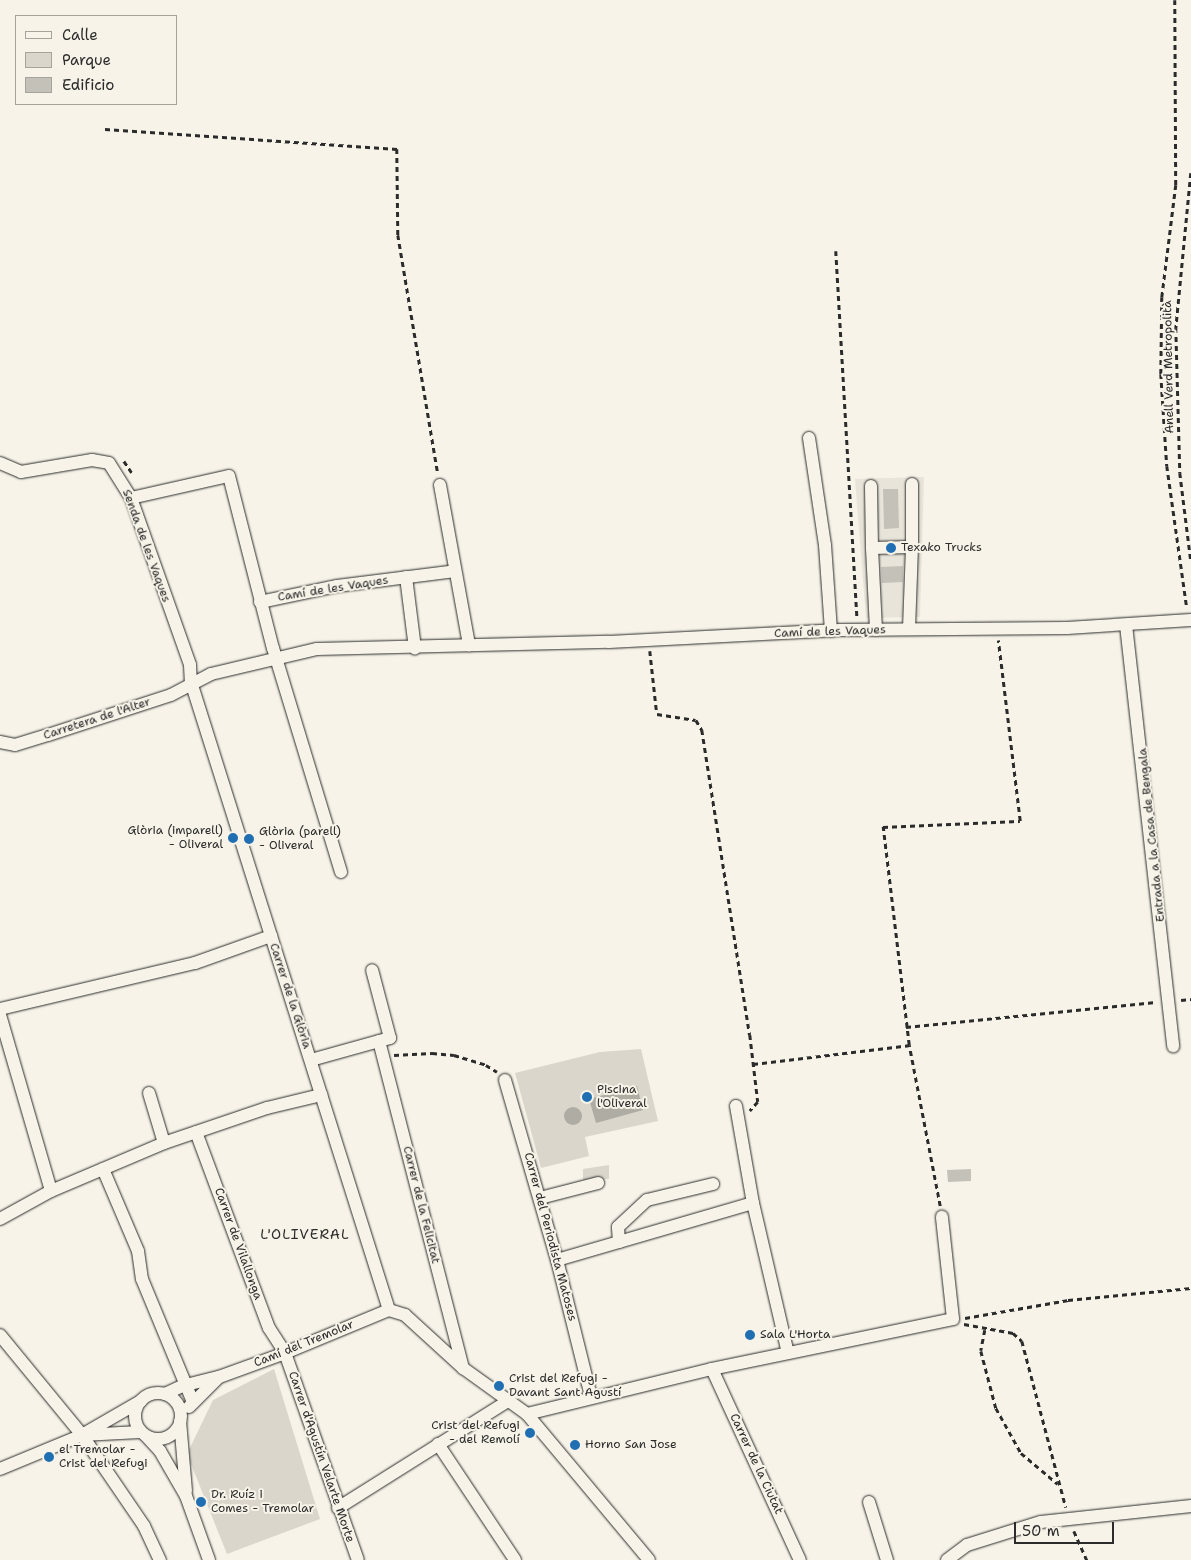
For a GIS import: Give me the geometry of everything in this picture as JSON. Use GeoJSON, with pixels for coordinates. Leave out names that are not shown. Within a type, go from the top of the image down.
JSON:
{"type":"FeatureCollection","features":[{"type":"Feature","properties":{"kind":"street"},"geometry":{"type":"LineString","coordinates":[[809,438],[825,545],[831,630]]}},
{"type":"Feature","properties":{"kind":"street","name":"Senda de les Vaques"},"geometry":{"type":"LineString","coordinates":[[0,463],[21,472],[92,460],[109,463],[131,498],[190,665],[191,682]]}},
{"type":"Feature","properties":{"kind":"street"},"geometry":{"type":"LineString","coordinates":[[131,498],[229,476],[260,602],[341,872]]}},
{"type":"Feature","properties":{"kind":"street"},"geometry":{"type":"LineString","coordinates":[[909,629],[912,484]]}},
{"type":"Feature","properties":{"kind":"street"},"geometry":{"type":"LineString","coordinates":[[440,486],[469,645]]}},
{"type":"Feature","properties":{"kind":"street"},"geometry":{"type":"LineString","coordinates":[[871,486],[876,630]]}},
{"type":"Feature","properties":{"kind":"street"},"geometry":{"type":"LineString","coordinates":[[872,548],[912,546]]}},
{"type":"Feature","properties":{"kind":"street","name":"Camí de les Vaques"},"geometry":{"type":"LineString","coordinates":[[260,602],[337,586],[455,571]]}},
{"type":"Feature","properties":{"kind":"street","name":"Camí de les Vaques"},"geometry":{"type":"LineString","coordinates":[[406,577],[415,648]]}},
{"type":"Feature","properties":{"kind":"street","name":"Camí de les Vaques"},"geometry":{"type":"LineString","coordinates":[[191,682],[276,657],[317,650],[648,640],[831,630],[1126,625],[1190,620]]}},
{"type":"Feature","properties":{"kind":"street","name":"Entrada a la Casa de Bengala"},"geometry":{"type":"LineString","coordinates":[[1126,625],[1173,1046]]}},
{"type":"Feature","properties":{"kind":"street","name":"Carretera de l'Alter"},"geometry":{"type":"LineString","coordinates":[[0,742],[15,745],[48,735],[171,695],[191,682]]}},
{"type":"Feature","properties":{"kind":"street","name":"Carrer de la Glòria"},"geometry":{"type":"LineString","coordinates":[[191,682],[389,1310]]}},
{"type":"Feature","properties":{"kind":"street"},"geometry":{"type":"LineString","coordinates":[[0,1009],[195,963],[271,936]]}},
{"type":"Feature","properties":{"kind":"street","name":"Carrer de la Felicitat"},"geometry":{"type":"LineString","coordinates":[[372,970],[384,1040],[383,1056],[463,1368]]}},
{"type":"Feature","properties":{"kind":"street"},"geometry":{"type":"LineString","coordinates":[[0,1015],[51,1190]]}},
{"type":"Feature","properties":{"kind":"street"},"geometry":{"type":"LineString","coordinates":[[310,1060],[384,1040]]}},
{"type":"Feature","properties":{"kind":"street","name":"Carrer del Periodista Matoses"},"geometry":{"type":"LineString","coordinates":[[505,1080],[557,1260],[591,1396]]}},
{"type":"Feature","properties":{"kind":"street"},"geometry":{"type":"LineString","coordinates":[[150,1093],[164,1143]]}},
{"type":"Feature","properties":{"kind":"street"},"geometry":{"type":"LineString","coordinates":[[0,1219],[51,1190],[164,1143],[267,1108],[321,1095]]}},
{"type":"Feature","properties":{"kind":"street"},"geometry":{"type":"LineString","coordinates":[[736,1106],[753,1203],[788,1353]]}},
{"type":"Feature","properties":{"kind":"street","name":"Carrer de Vilallonga"},"geometry":{"type":"LineString","coordinates":[[196,1132],[269,1328],[285,1353]]}},
{"type":"Feature","properties":{"kind":"street"},"geometry":{"type":"LineString","coordinates":[[102,1169],[138,1251],[142,1280],[183,1382],[193,1402]]}},
{"type":"Feature","properties":{"kind":"street"},"geometry":{"type":"LineString","coordinates":[[540,1198],[598,1183]]}},
{"type":"Feature","properties":{"kind":"street"},"geometry":{"type":"LineString","coordinates":[[619,1242],[618,1227],[647,1200],[713,1184]]}},
{"type":"Feature","properties":{"kind":"street"},"geometry":{"type":"LineString","coordinates":[[557,1260],[753,1203]]}},
{"type":"Feature","properties":{"kind":"street"},"geometry":{"type":"LineString","coordinates":[[527,1414],[591,1396],[712,1369],[953,1319],[942,1217]]}},
{"type":"Feature","properties":{"kind":"street"},"geometry":{"type":"LineString","coordinates":[[389,1310],[405,1316],[463,1368],[506,1402],[527,1414],[649,1560]]}},
{"type":"Feature","properties":{"kind":"street","name":"Camí del Tremolar"},"geometry":{"type":"LineString","coordinates":[[165,1394],[183,1382],[219,1377],[285,1353],[389,1310]]}},
{"type":"Feature","properties":{"kind":"street"},"geometry":{"type":"LineString","coordinates":[[0,1335],[82,1435],[144,1526],[160,1560]]}},
{"type":"Feature","properties":{"kind":"street","name":"Carrer d'Agustín Velarte Morte"},"geometry":{"type":"LineString","coordinates":[[285,1353],[338,1508],[358,1560]]}},
{"type":"Feature","properties":{"kind":"street","name":"Carrer de la Ciutat"},"geometry":{"type":"LineString","coordinates":[[712,1369],[800,1560]]}},
{"type":"Feature","properties":{"kind":"street","name":"Camí del Tremolar"},"geometry":{"type":"LineString","coordinates":[[180,1419],[193,1402],[219,1377]]}},
{"type":"Feature","properties":{"kind":"street"},"geometry":{"type":"LineString","coordinates":[[0,1469],[82,1435],[148,1396],[165,1394],[178,1404],[186,1496]]}},
{"type":"Feature","properties":{"kind":"street"},"geometry":{"type":"LineString","coordinates":[[141,1400],[134,1416],[144,1434],[160,1451],[186,1496],[209,1560]]}},
{"type":"Feature","properties":{"kind":"street"},"geometry":{"type":"LineString","coordinates":[[338,1508],[506,1402]]}},
{"type":"Feature","properties":{"kind":"street"},"geometry":{"type":"LineString","coordinates":[[82,1435],[144,1434],[164,1439],[171,1435],[180,1419]]}},
{"type":"Feature","properties":{"kind":"street"},"geometry":{"type":"LineString","coordinates":[[438,1444],[515,1560]]}},
{"type":"Feature","properties":{"kind":"street"},"geometry":{"type":"LineString","coordinates":[[868,1502],[887,1560]]}},
{"type":"Feature","properties":{"kind":"street"},"geometry":{"type":"LineString","coordinates":[[947,1560],[975,1543],[1015,1529],[1069,1518],[1191,1506]]}},
{"type":"Feature","properties":{"kind":"path"},"geometry":{"type":"LineString","coordinates":[[1175,0],[1176,186],[1162,297],[1161,374],[1167,466],[1190,620]]}},
{"type":"Feature","properties":{"kind":"path"},"geometry":{"type":"LineString","coordinates":[[105,129],[397,149],[398,235],[440,486]]}},
{"type":"Feature","properties":{"kind":"path","name":"Anell Verd Metropolità"},"geometry":{"type":"LineString","coordinates":[[1191,173],[1176,328],[1180,473],[1191,561]]}},
{"type":"Feature","properties":{"kind":"path"},"geometry":{"type":"LineString","coordinates":[[836,251],[857,630]]}},
{"type":"Feature","properties":{"kind":"path"},"geometry":{"type":"LineString","coordinates":[[942,1217],[906,1026],[883,827],[1020,821],[997,628]]}},
{"type":"Feature","properties":{"kind":"path"},"geometry":{"type":"LineString","coordinates":[[648,640],[658,714],[696,720],[702,730],[758,1102],[739,1124]]}},
{"type":"Feature","properties":{"kind":"path"},"geometry":{"type":"LineString","coordinates":[[906,1026],[1168,1000]]}},
{"type":"Feature","properties":{"kind":"path"},"geometry":{"type":"LineString","coordinates":[[753,1064],[909,1045]]}},
{"type":"Feature","properties":{"kind":"path"},"geometry":{"type":"LineString","coordinates":[[383,1056],[432,1053],[454,1055],[486,1064],[505,1080]]}},
{"type":"Feature","properties":{"kind":"path"},"geometry":{"type":"LineString","coordinates":[[953,1319],[1068,1300],[1191,1288]]}},
{"type":"Feature","properties":{"kind":"path"},"geometry":{"type":"LineString","coordinates":[[953,1319],[985,1330],[1013,1333],[1022,1341],[1069,1518],[1087,1560]]}},
{"type":"Feature","properties":{"kind":"path"},"geometry":{"type":"LineString","coordinates":[[985,1330],[981,1350],[996,1408],[1022,1452],[1060,1485]]}},
{"type":"Feature","properties":{"kind":"shaded area","name":"Texako Trucks"},"geometry":{"type":"Polygon","coordinates":[[[924,477],[920,617],[866,618],[855,479],[924,477]]]}},
{"type":"Feature","properties":{"kind":"shaded area"},"geometry":{"type":"Polygon","coordinates":[[[637,1086],[643,1110],[596,1123],[589,1099],[637,1086]]]}},
{"type":"Feature","properties":{"kind":"shaded area"},"geometry":{"type":"Polygon","coordinates":[[[573,1107],[579,1110],[582,1116],[579,1122],[573,1125],[567,1122],[564,1116],[567,1110],[573,1107]]]}},
{"type":"Feature","properties":{"kind":"green space","name":"Piscina l'Oliveral"},"geometry":{"type":"Polygon","coordinates":[[[641,1049],[658,1121],[585,1137],[589,1156],[541,1168],[515,1073],[600,1052],[641,1049]]]}},
{"type":"Feature","properties":{"kind":"green space"},"geometry":{"type":"Polygon","coordinates":[[[609,1165],[609,1179],[583,1180],[583,1169],[609,1165]]]}},
{"type":"Feature","properties":{"kind":"green space"},"geometry":{"type":"Polygon","coordinates":[[[274,1369],[320,1519],[227,1554],[187,1454],[213,1400],[274,1369]]]}},
{"type":"Feature","properties":{"kind":"building"},"geometry":{"type":"Polygon","coordinates":[[[883,489],[898,489],[899,528],[884,529],[883,489]]]}},
{"type":"Feature","properties":{"kind":"building"},"geometry":{"type":"Polygon","coordinates":[[[903,566],[903,582],[882,583],[881,567],[903,566]]]}},
{"type":"Feature","properties":{"kind":"building"},"geometry":{"type":"Polygon","coordinates":[[[971,1169],[971,1181],[948,1182],[947,1170],[971,1169]]]}},
{"type":"Feature","properties":{"kind":"place","name":"Texako Trucks"},"geometry":{"type":"Point","coordinates":[891,548]}},
{"type":"Feature","properties":{"kind":"place","name":"Glòria (imparell) - Oliveral"},"geometry":{"type":"Point","coordinates":[233,838]}},
{"type":"Feature","properties":{"kind":"place","name":"Glòria (parell) - Oliveral"},"geometry":{"type":"Point","coordinates":[249,839]}},
{"type":"Feature","properties":{"kind":"place","name":"Piscina l'Oliveral"},"geometry":{"type":"Point","coordinates":[587,1097]}},
{"type":"Feature","properties":{"kind":"place","name":"Sala L'Horta"},"geometry":{"type":"Point","coordinates":[750,1335]}},
{"type":"Feature","properties":{"kind":"place","name":"Crist del Refugi - Davant Sant Agustí"},"geometry":{"type":"Point","coordinates":[499,1386]}},
{"type":"Feature","properties":{"kind":"place","name":"Crist del Refugi - del Remolí"},"geometry":{"type":"Point","coordinates":[530,1433]}},
{"type":"Feature","properties":{"kind":"place","name":"Horno San Jose"},"geometry":{"type":"Point","coordinates":[575,1445]}},
{"type":"Feature","properties":{"kind":"place","name":"el Tremolar - Crist del Refugi"},"geometry":{"type":"Point","coordinates":[49,1457]}},
{"type":"Feature","properties":{"kind":"place","name":"Dr. Ruíz i Comes - Tremolar"},"geometry":{"type":"Point","coordinates":[201,1502]}},
{"type":"Feature","properties":{"kind":"district","name":"L'OLIVERAL"},"geometry":{"type":"Point","coordinates":[305,1234]}}]}
